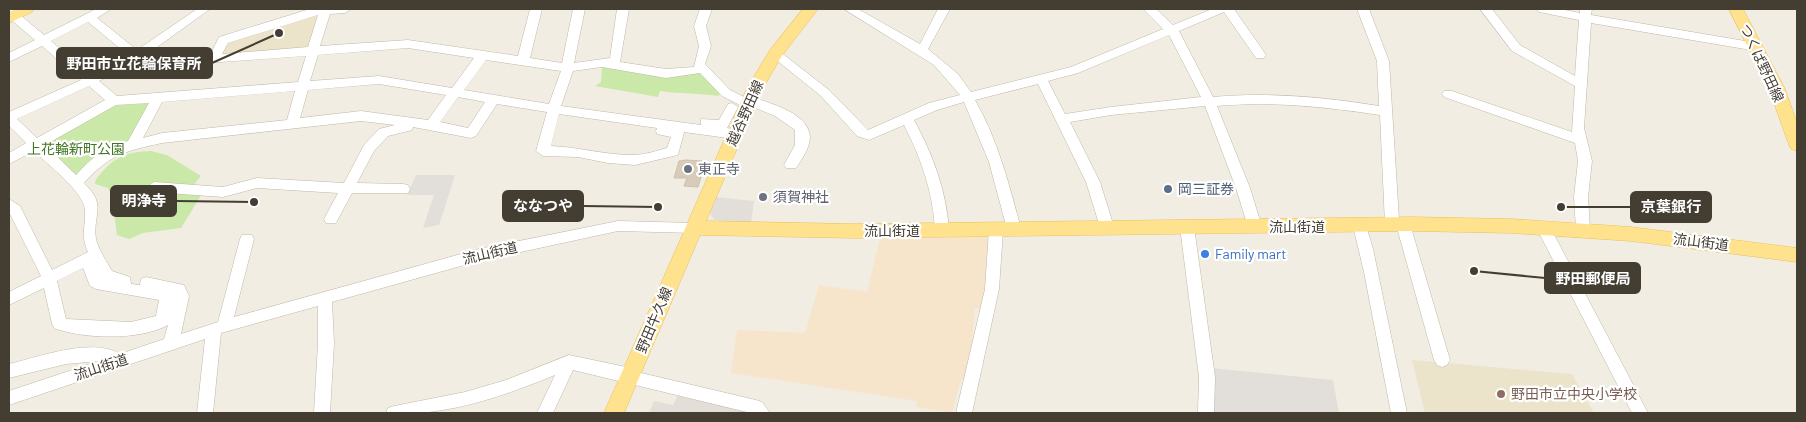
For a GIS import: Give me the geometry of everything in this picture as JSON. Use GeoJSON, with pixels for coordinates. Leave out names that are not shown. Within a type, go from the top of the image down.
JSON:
{"type":"FeatureCollection","features":[{"type":"Feature","properties":{"kind":"main road"},"geometry":{"type":"LineString","coordinates":[[10,15],[27,9]]}},
{"type":"Feature","properties":{"kind":"main road","name":"越谷野田線"},"geometry":{"type":"LineString","coordinates":[[694,228],[749,102],[775,54],[811,9]]}},
{"type":"Feature","properties":{"kind":"main road","name":"つくば野田線"},"geometry":{"type":"LineString","coordinates":[[1736,9],[1777,89],[1797,145]]}},
{"type":"Feature","properties":{"kind":"main road","name":"流山街道"},"geometry":{"type":"LineString","coordinates":[[694,228],[766,230],[996,230],[1398,224],[1543,227],[1583,229],[1797,255]]}},
{"type":"Feature","properties":{"kind":"main road","name":"野田牛久線"},"geometry":{"type":"LineString","coordinates":[[614,413],[694,228]]}},
{"type":"Feature","properties":{"kind":"street"},"geometry":{"type":"LineString","coordinates":[[9,58],[105,9]]}},
{"type":"Feature","properties":{"kind":"street"},"geometry":{"type":"LineString","coordinates":[[9,204],[15,210],[49,278],[60,324],[67,326],[119,328],[151,326],[163,320],[168,299],[166,295],[102,285],[95,282],[90,239],[92,208],[84,191],[9,118],[89,81],[137,56],[204,9]]}},
{"type":"Feature","properties":{"kind":"street"},"geometry":{"type":"LineString","coordinates":[[214,58],[222,40],[261,26],[283,23],[312,12],[346,9]]}},
{"type":"Feature","properties":{"kind":"street"},"geometry":{"type":"LineString","coordinates":[[523,61],[536,9]]}},
{"type":"Feature","properties":{"kind":"street"},"geometry":{"type":"LineString","coordinates":[[554,108],[678,133],[673,152],[650,158],[608,158],[578,152],[543,151],[554,108],[568,67],[580,9]]}},
{"type":"Feature","properties":{"kind":"street"},"geometry":{"type":"LineString","coordinates":[[89,17],[137,56],[146,60],[165,62],[408,44],[568,67],[615,61],[624,9]]}},
{"type":"Feature","properties":{"kind":"street"},"geometry":{"type":"LineString","coordinates":[[706,9],[700,26],[705,44],[699,61],[701,69],[726,93],[793,121],[800,128],[803,133],[801,149],[791,165]]}},
{"type":"Feature","properties":{"kind":"street"},"geometry":{"type":"LineString","coordinates":[[850,9],[922,50],[954,76],[970,98],[983,130],[1014,229]]}},
{"type":"Feature","properties":{"kind":"street"},"geometry":{"type":"LineString","coordinates":[[922,50],[944,9]]}},
{"type":"Feature","properties":{"kind":"street"},"geometry":{"type":"LineString","coordinates":[[1149,9],[1173,31],[1209,102],[1243,188],[1255,227]]}},
{"type":"Feature","properties":{"kind":"street"},"geometry":{"type":"LineString","coordinates":[[1228,9],[1260,55]]}},
{"type":"Feature","properties":{"kind":"street"},"geometry":{"type":"LineString","coordinates":[[1362,9],[1383,61],[1386,111],[1398,224],[1442,360]]}},
{"type":"Feature","properties":{"kind":"street"},"geometry":{"type":"LineString","coordinates":[[1486,9],[1516,48],[1580,84]]}},
{"type":"Feature","properties":{"kind":"street"},"geometry":{"type":"LineString","coordinates":[[1543,9],[1586,14],[1757,47]]}},
{"type":"Feature","properties":{"kind":"street"},"geometry":{"type":"LineString","coordinates":[[775,54],[825,93],[862,133],[869,135],[932,106],[970,98],[1074,70],[1173,31],[1218,10]]}},
{"type":"Feature","properties":{"kind":"street"},"geometry":{"type":"LineString","coordinates":[[292,123],[325,11]]}},
{"type":"Feature","properties":{"kind":"street"},"geometry":{"type":"LineString","coordinates":[[1583,229],[1581,197],[1585,161],[1578,128],[1586,14]]}},
{"type":"Feature","properties":{"kind":"street"},"geometry":{"type":"LineString","coordinates":[[10,15],[114,101]]}},
{"type":"Feature","properties":{"kind":"street"},"geometry":{"type":"LineString","coordinates":[[331,220],[369,148],[384,132],[428,124],[483,55]]}},
{"type":"Feature","properties":{"kind":"street"},"geometry":{"type":"LineString","coordinates":[[602,63],[669,74],[701,69]]}},
{"type":"Feature","properties":{"kind":"street"},"geometry":{"type":"LineString","coordinates":[[1041,78],[1093,182],[1107,227]]}},
{"type":"Feature","properties":{"kind":"street"},"geometry":{"type":"LineString","coordinates":[[9,159],[114,101],[379,80],[494,99],[735,134]]}},
{"type":"Feature","properties":{"kind":"street"},"geometry":{"type":"LineString","coordinates":[[1448,94],[1581,140]]}},
{"type":"Feature","properties":{"kind":"street"},"geometry":{"type":"LineString","coordinates":[[134,144],[158,98]]}},
{"type":"Feature","properties":{"kind":"street"},"geometry":{"type":"LineString","coordinates":[[76,183],[95,162],[134,144],[162,138],[361,116],[428,124],[471,132],[494,99]]}},
{"type":"Feature","properties":{"kind":"street"},"geometry":{"type":"LineString","coordinates":[[1063,119],[1111,111],[1231,99],[1303,100],[1386,111]]}},
{"type":"Feature","properties":{"kind":"street"},"geometry":{"type":"LineString","coordinates":[[554,108],[723,125],[732,107]]}},
{"type":"Feature","properties":{"kind":"street"},"geometry":{"type":"LineString","coordinates":[[906,117],[923,148],[941,210],[942,230]]}},
{"type":"Feature","properties":{"kind":"street"},"geometry":{"type":"LineString","coordinates":[[154,187],[223,192],[257,183],[402,189]]}},
{"type":"Feature","properties":{"kind":"street","name":"流山街道"},"geometry":{"type":"LineString","coordinates":[[9,398],[219,328],[479,255],[593,230],[636,225],[694,228]]}},
{"type":"Feature","properties":{"kind":"street"},"geometry":{"type":"LineString","coordinates":[[1360,226],[1371,265],[1387,362],[1398,413]]}},
{"type":"Feature","properties":{"kind":"street"},"geometry":{"type":"LineString","coordinates":[[1186,227],[1207,377],[1206,413]]}},
{"type":"Feature","properties":{"kind":"street"},"geometry":{"type":"LineString","coordinates":[[1543,227],[1640,413]]}},
{"type":"Feature","properties":{"kind":"street"},"geometry":{"type":"LineString","coordinates":[[964,413],[992,289],[996,230]]}},
{"type":"Feature","properties":{"kind":"street"},"geometry":{"type":"LineString","coordinates":[[205,413],[219,328],[247,239]]}},
{"type":"Feature","properties":{"kind":"street"},"geometry":{"type":"LineString","coordinates":[[9,299],[91,256]]}},
{"type":"Feature","properties":{"kind":"street"},"geometry":{"type":"LineString","coordinates":[[91,256],[111,279],[179,289],[182,296],[181,309],[171,343]]}},
{"type":"Feature","properties":{"kind":"street"},"geometry":{"type":"LineString","coordinates":[[322,413],[326,343],[325,298]]}},
{"type":"Feature","properties":{"kind":"street"},"geometry":{"type":"LineString","coordinates":[[9,371],[68,357],[110,355],[118,361]]}},
{"type":"Feature","properties":{"kind":"street"},"geometry":{"type":"LineString","coordinates":[[545,413],[569,362]]}},
{"type":"Feature","properties":{"kind":"street"},"geometry":{"type":"LineString","coordinates":[[394,413],[466,399],[508,387],[569,362],[742,403],[756,407],[762,413]]}},
{"type":"Feature","properties":{"kind":"shaded area"},"geometry":{"type":"Polygon","coordinates":[[[321,13],[310,47],[220,54],[227,39],[321,13]]]}},
{"type":"Feature","properties":{"kind":"shaded area"},"geometry":{"type":"Polygon","coordinates":[[[416,175],[455,175],[439,225],[423,228],[434,195],[407,195],[416,175]]]}},
{"type":"Feature","properties":{"kind":"shaded area"},"geometry":{"type":"Polygon","coordinates":[[[715,197],[754,201],[751,223],[714,220],[710,213],[715,197]]]}},
{"type":"Feature","properties":{"kind":"shaded area"},"geometry":{"type":"Polygon","coordinates":[[[986,237],[990,242],[986,287],[981,309],[975,308],[966,376],[960,382],[952,413],[916,407],[917,401],[731,373],[737,330],[805,333],[819,285],[867,292],[880,238],[986,237]]]}},
{"type":"Feature","properties":{"kind":"shaded area","name":"野田市立中央小学校"},"geometry":{"type":"Polygon","coordinates":[[[1412,360],[1572,374],[1594,413],[1425,413],[1412,360]]]}},
{"type":"Feature","properties":{"kind":"shaded area"},"geometry":{"type":"Polygon","coordinates":[[[1210,368],[1333,380],[1339,413],[1213,413],[1210,368]]]}},
{"type":"Feature","properties":{"kind":"shaded area"},"geometry":{"type":"Polygon","coordinates":[[[678,395],[753,413],[649,413],[654,401],[673,405],[678,395]]]}},
{"type":"Feature","properties":{"kind":"green space"},"geometry":{"type":"Polygon","coordinates":[[[602,66],[701,73],[720,93],[719,96],[660,91],[658,97],[595,86],[601,82],[602,66]]]}},
{"type":"Feature","properties":{"kind":"green space","name":"上花輪新町公園"},"geometry":{"type":"Polygon","coordinates":[[[149,101],[152,103],[131,141],[74,177],[42,146],[113,105],[149,101]]]}},
{"type":"Feature","properties":{"kind":"green space"},"geometry":{"type":"Polygon","coordinates":[[[151,151],[167,155],[201,176],[187,193],[202,194],[181,228],[143,233],[129,239],[117,235],[114,213],[121,211],[124,205],[111,194],[108,188],[95,184],[95,182],[113,161],[124,155],[151,151]]]}},
{"type":"Feature","properties":{"kind":"building","name":"東正寺"},"geometry":{"type":"Polygon","coordinates":[[[679,161],[702,161],[697,177],[701,177],[698,187],[684,186],[687,178],[674,178],[679,161]]]}},
{"type":"Feature","properties":{"kind":"place","name":"野田市立花輪保育所"},"geometry":{"type":"Point","coordinates":[279,33]}},
{"type":"Feature","properties":{"kind":"place","name":"東正寺"},"geometry":{"type":"Point","coordinates":[688,169]}},
{"type":"Feature","properties":{"kind":"place","name":"岡三証券"},"geometry":{"type":"Point","coordinates":[1168,189]}},
{"type":"Feature","properties":{"kind":"place","name":"須賀神社"},"geometry":{"type":"Point","coordinates":[763,197]}},
{"type":"Feature","properties":{"kind":"place","name":"明浄寺"},"geometry":{"type":"Point","coordinates":[254,202]}},
{"type":"Feature","properties":{"kind":"place","name":"ななつや"},"geometry":{"type":"Point","coordinates":[658,207]}},
{"type":"Feature","properties":{"kind":"place","name":"京葉銀行"},"geometry":{"type":"Point","coordinates":[1561,207]}},
{"type":"Feature","properties":{"kind":"place","name":"Family mart"},"geometry":{"type":"Point","coordinates":[1205,254]}},
{"type":"Feature","properties":{"kind":"place","name":"野田郵便局"},"geometry":{"type":"Point","coordinates":[1474,271]}},
{"type":"Feature","properties":{"kind":"place","name":"野田市立中央小学校"},"geometry":{"type":"Point","coordinates":[1501,394]}}]}
